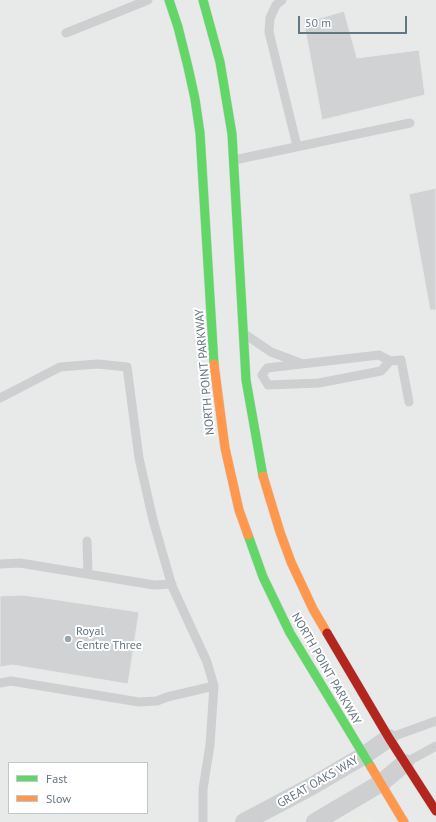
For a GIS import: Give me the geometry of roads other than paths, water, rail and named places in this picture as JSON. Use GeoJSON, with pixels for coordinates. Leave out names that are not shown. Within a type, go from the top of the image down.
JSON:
{"type":"FeatureCollection","features":[{"type":"Feature","properties":{"kind":"street","name":"NORTH POINT PARKWAY"},"geometry":{"type":"LineString","coordinates":[[169,0],[178,27],[188,67],[199,126],[205,196],[215,378],[225,448],[233,486],[248,538],[276,606],[290,633],[404,822]]}},
{"type":"Feature","properties":{"kind":"street","name":"NORTH POINT PARKWAY"},"geometry":{"type":"LineString","coordinates":[[203,0],[212,27],[228,104],[234,160],[246,374],[250,407],[264,483],[280,532],[301,584],[329,637],[389,738],[436,811]]}},
{"type":"Feature","properties":{"kind":"street","name":"GREAT OAKS WAY"},"geometry":{"type":"LineString","coordinates":[[244,822],[306,789],[363,756],[389,738]]}},
{"type":"Feature","properties":{"kind":"street"},"geometry":{"type":"LineString","coordinates":[[315,822],[380,783],[405,763]]}},
{"type":"Feature","properties":{"kind":"lane"},"geometry":{"type":"LineString","coordinates":[[66,33],[148,0]]}},
{"type":"Feature","properties":{"kind":"lane"},"geometry":{"type":"LineString","coordinates":[[282,0],[276,5],[270,18],[269,32],[297,146]]}},
{"type":"Feature","properties":{"kind":"lane"},"geometry":{"type":"LineString","coordinates":[[234,160],[410,123]]}},
{"type":"Feature","properties":{"kind":"lane"},"geometry":{"type":"LineString","coordinates":[[244,332],[258,344],[271,352],[303,364]]}},
{"type":"Feature","properties":{"kind":"lane"},"geometry":{"type":"LineString","coordinates":[[262,375],[267,368],[379,355],[390,361],[401,360],[409,402]]}},
{"type":"Feature","properties":{"kind":"lane"},"geometry":{"type":"LineString","coordinates":[[262,375],[268,385],[319,383],[381,371],[390,361]]}},
{"type":"Feature","properties":{"kind":"lane"},"geometry":{"type":"LineString","coordinates":[[0,398],[60,367],[98,364],[127,367],[139,458],[153,520],[172,584],[207,662],[214,686],[210,745],[203,789],[203,822]]}},
{"type":"Feature","properties":{"kind":"lane"},"geometry":{"type":"LineString","coordinates":[[246,374],[262,375]]}},
{"type":"Feature","properties":{"kind":"lane"},"geometry":{"type":"LineString","coordinates":[[87,541],[88,574]]}},
{"type":"Feature","properties":{"kind":"lane"},"geometry":{"type":"LineString","coordinates":[[0,564],[20,563],[154,585],[172,584]]}},
{"type":"Feature","properties":{"kind":"lane"},"geometry":{"type":"LineString","coordinates":[[0,683],[11,681],[139,702],[157,701],[214,686]]}},
{"type":"Feature","properties":{"kind":"lane"},"geometry":{"type":"LineString","coordinates":[[389,738],[436,721]]}},
{"type":"Feature","properties":{"kind":"lane"},"geometry":{"type":"LineString","coordinates":[[405,763],[436,746]]}},
{"type":"Feature","properties":{"kind":"place","name":"Royal Centre Three"},"geometry":{"type":"Point","coordinates":[68,639]}}]}
